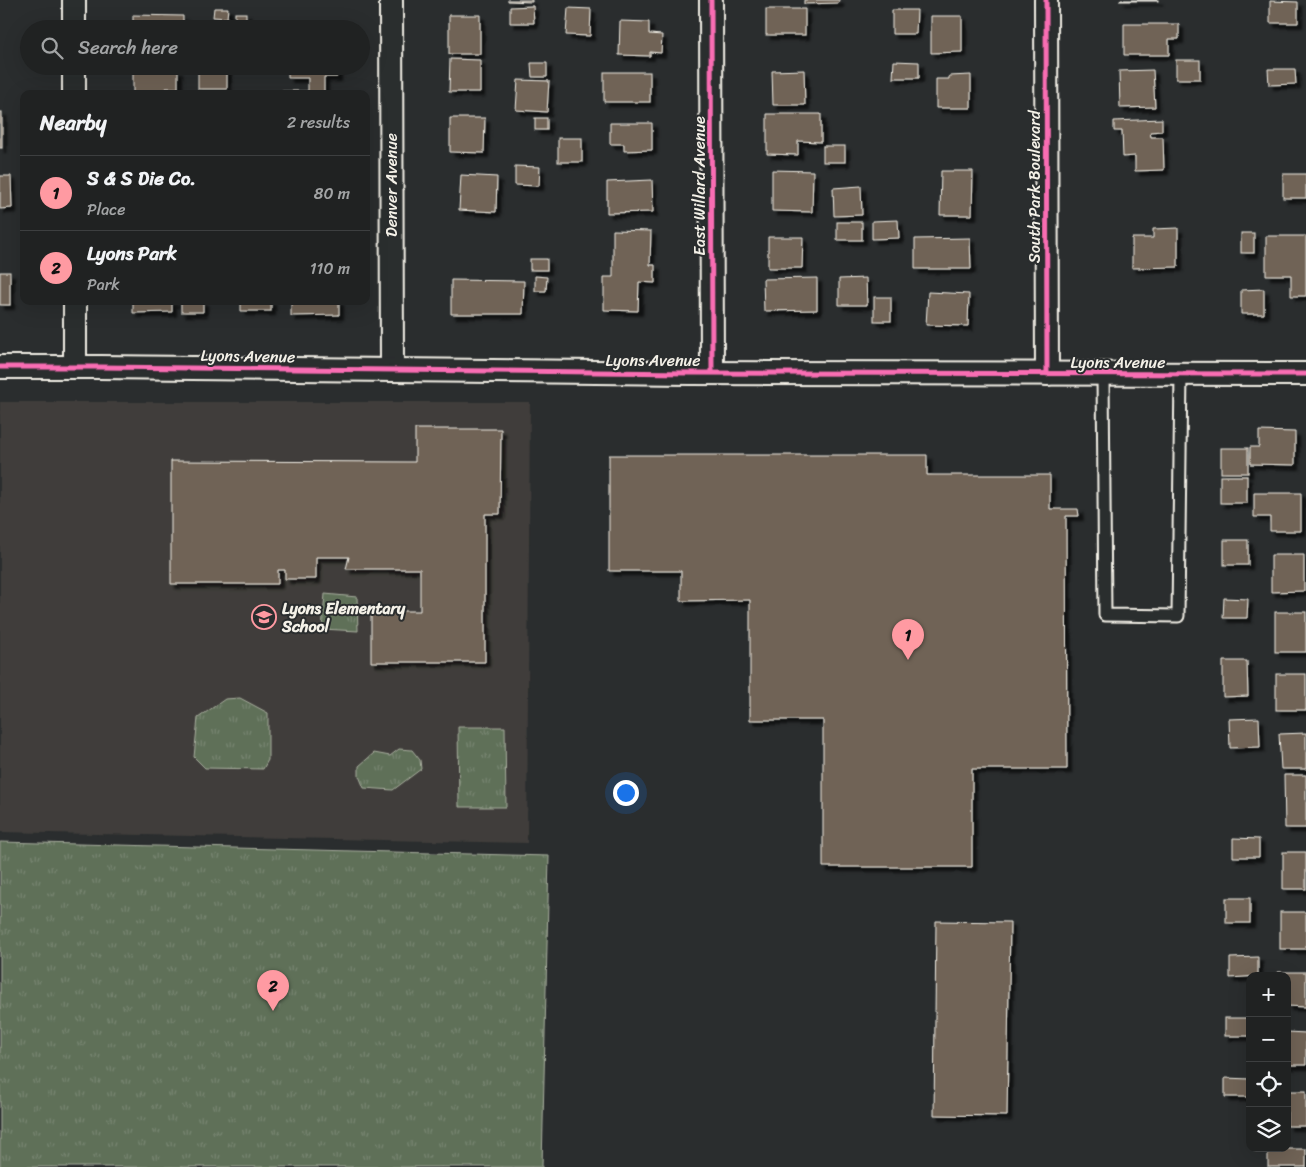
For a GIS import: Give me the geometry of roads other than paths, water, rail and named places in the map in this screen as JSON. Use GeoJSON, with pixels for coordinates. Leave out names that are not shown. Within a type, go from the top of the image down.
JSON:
{"type":"FeatureCollection","features":[{"type":"Feature","properties":{"kind":"street"},"geometry":{"type":"LineString","coordinates":[[74,0],[74,20]]}},
{"type":"Feature","properties":{"kind":"street","name":"Denver Avenue"},"geometry":{"type":"LineString","coordinates":[[391,0],[392,370]]}},
{"type":"Feature","properties":{"kind":"street","name":"East Willard Avenue"},"geometry":{"type":"LineString","coordinates":[[711,0],[712,372]]}},
{"type":"Feature","properties":{"kind":"street","name":"South Park Boulevard"},"geometry":{"type":"LineString","coordinates":[[1046,0],[1046,374]]}},
{"type":"Feature","properties":{"kind":"street"},"geometry":{"type":"LineString","coordinates":[[74,75],[74,90]]}},
{"type":"Feature","properties":{"kind":"street"},"geometry":{"type":"LineString","coordinates":[[75,305],[75,367]]}},
{"type":"Feature","properties":{"kind":"street","name":"Lyons Avenue"},"geometry":{"type":"LineString","coordinates":[[0,367],[1103,375],[1306,374]]}},
{"type":"Feature","properties":{"kind":"lane"},"geometry":{"type":"LineString","coordinates":[[1103,375],[1105,615],[1178,616],[1181,374]]}},
{"type":"Feature","properties":{"kind":"place","name":"Lyons Elementary School"},"geometry":{"type":"Point","coordinates":[264,617]}},
{"type":"Feature","properties":{"kind":"place","name":"S & S Die Co."},"geometry":{"type":"Point","coordinates":[908,660]}},
{"type":"Feature","properties":{"kind":"place","name":"Lyons Park"},"geometry":{"type":"Point","coordinates":[273,1011]}}]}
